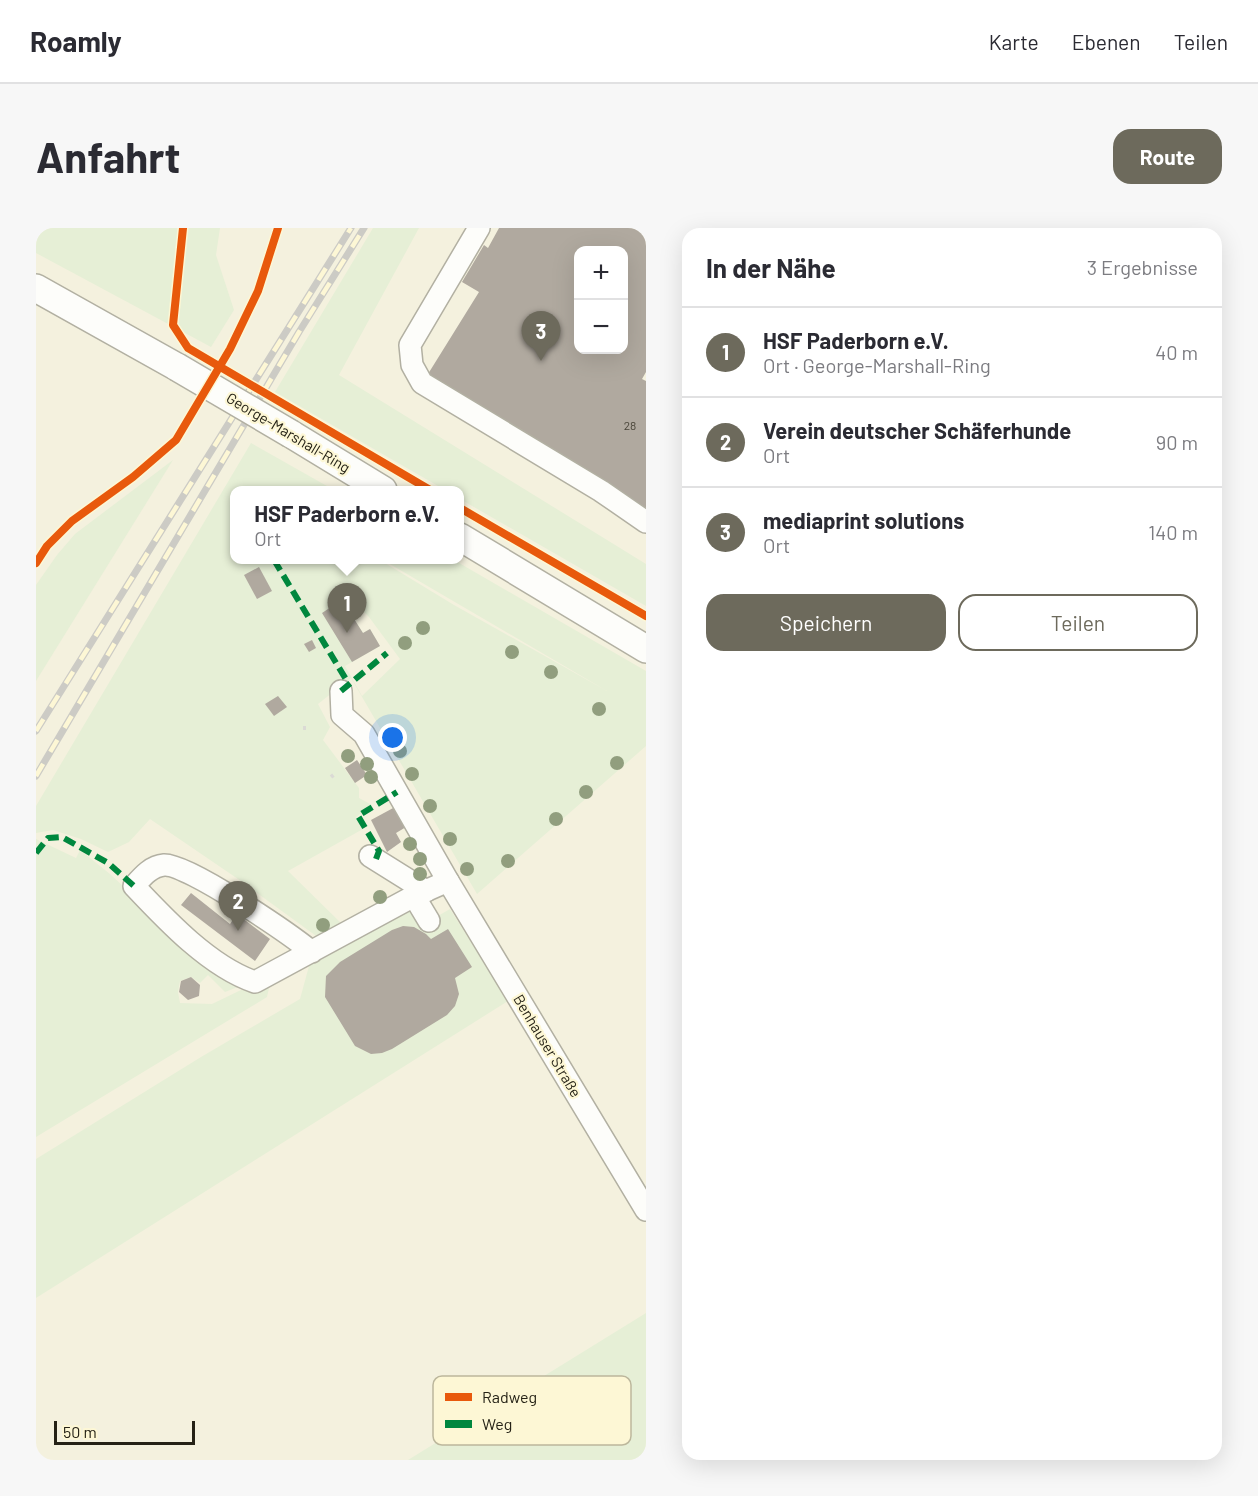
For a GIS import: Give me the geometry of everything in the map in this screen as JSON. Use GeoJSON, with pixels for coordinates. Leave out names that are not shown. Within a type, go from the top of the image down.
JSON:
{"type":"FeatureCollection","features":[{"type":"Feature","properties":{"kind":"main road","name":"George-Marshall-Ring"},"geometry":{"type":"LineString","coordinates":[[36,288],[177,367],[376,486]]}},
{"type":"Feature","properties":{"kind":"main road"},"geometry":{"type":"LineString","coordinates":[[464,540],[646,649]]}},
{"type":"Feature","properties":{"kind":"lane"},"geometry":{"type":"LineString","coordinates":[[479,228],[410,345],[412,365],[422,383],[601,491],[646,522]]}},
{"type":"Feature","properties":{"kind":"lane","name":"Benhauser Straße"},"geometry":{"type":"LineString","coordinates":[[341,691],[335,719],[364,734],[448,881],[646,1210]]}},
{"type":"Feature","properties":{"kind":"lane"},"geometry":{"type":"LineString","coordinates":[[370,856],[420,893],[429,921]]}},
{"type":"Feature","properties":{"kind":"lane"},"geometry":{"type":"LineString","coordinates":[[312,952],[226,893],[187,872],[166,864],[156,867],[134,885],[175,929],[238,976],[255,982],[312,952],[420,893],[448,881]]}},
{"type":"Feature","properties":{"kind":"green space"},"geometry":{"type":"Polygon","coordinates":[[[36,228],[220,228],[216,255],[234,310],[211,347],[36,253],[36,228]]]}},
{"type":"Feature","properties":{"kind":"green space"},"geometry":{"type":"Polygon","coordinates":[[[373,228],[419,228],[339,375],[646,564],[646,606],[464,501],[464,486],[438,486],[275,392],[373,228]]]}},
{"type":"Feature","properties":{"kind":"green space"},"geometry":{"type":"Polygon","coordinates":[[[251,443],[327,486],[230,486],[230,564],[387,564],[454,605],[607,691],[390,564],[461,564],[646,671],[646,746],[477,894],[351,678],[318,704],[330,727],[323,740],[359,788],[359,798],[372,805],[356,817],[363,829],[288,871],[344,926],[323,941],[150,819],[129,842],[108,852],[81,839],[53,830],[36,833],[36,806],[251,443]],[[341,598],[337,603],[349,611],[363,633],[370,629],[380,646],[345,666],[362,696],[400,659],[361,609],[341,598]]]}},
{"type":"Feature","properties":{"kind":"green space"},"geometry":{"type":"Polygon","coordinates":[[[173,460],[36,681],[36,585],[75,534],[173,460]]]}},
{"type":"Feature","properties":{"kind":"green space"},"geometry":{"type":"Polygon","coordinates":[[[36,839],[76,858],[80,850],[110,874],[164,924],[243,985],[225,992],[208,975],[200,983],[191,977],[180,981],[178,992],[180,1003],[212,1004],[272,975],[267,997],[36,1137],[36,839]]]}},
{"type":"Feature","properties":{"kind":"green space"},"geometry":{"type":"Polygon","coordinates":[[[410,904],[424,924],[450,909],[508,1001],[36,1298],[36,1159],[300,999],[309,966],[410,904]]]}},
{"type":"Feature","properties":{"kind":"green space"},"geometry":{"type":"Polygon","coordinates":[[[646,1313],[646,1460],[408,1460],[433,1445],[631,1445],[631,1376],[544,1376],[646,1313]]]}},
{"type":"Feature","properties":{"kind":"building"},"geometry":{"type":"Polygon","coordinates":[[[499,228],[646,228],[646,372],[642,379],[646,381],[646,508],[428,374],[479,292],[462,282],[484,245],[488,248],[499,228]]]}},
{"type":"Feature","properties":{"kind":"building"},"geometry":{"type":"Polygon","coordinates":[[[259,567],[272,591],[257,599],[244,575],[259,567]]]}},
{"type":"Feature","properties":{"kind":"building"},"geometry":{"type":"Polygon","coordinates":[[[337,603],[349,611],[363,633],[370,629],[380,646],[352,662],[322,613],[337,603]]]}},
{"type":"Feature","properties":{"kind":"building"},"geometry":{"type":"Polygon","coordinates":[[[312,640],[316,648],[309,652],[304,644],[312,640]]]}},
{"type":"Feature","properties":{"kind":"building"},"geometry":{"type":"Polygon","coordinates":[[[278,696],[287,707],[274,716],[265,704],[278,696]]]}},
{"type":"Feature","properties":{"kind":"building"},"geometry":{"type":"Polygon","coordinates":[[[357,760],[367,775],[355,783],[345,768],[357,760]]]}},
{"type":"Feature","properties":{"kind":"building"},"geometry":{"type":"Polygon","coordinates":[[[395,807],[406,827],[396,833],[401,842],[387,852],[371,820],[395,807]]]}},
{"type":"Feature","properties":{"kind":"building"},"geometry":{"type":"Polygon","coordinates":[[[191,893],[230,924],[237,914],[270,939],[255,961],[181,905],[191,893]]]}},
{"type":"Feature","properties":{"kind":"building"},"geometry":{"type":"Polygon","coordinates":[[[403,926],[414,927],[431,939],[448,929],[472,967],[455,978],[459,994],[455,1006],[447,1015],[392,1049],[371,1054],[355,1046],[325,997],[326,976],[340,962],[392,930],[403,926]]]}},
{"type":"Feature","properties":{"kind":"building"},"geometry":{"type":"Polygon","coordinates":[[[191,977],[200,985],[199,996],[188,1000],[179,992],[181,981],[191,977]]]}},
{"type":"Feature","properties":{"kind":"railway"},"geometry":{"type":"LineString","coordinates":[[36,731],[351,228]]}},
{"type":"Feature","properties":{"kind":"railway"},"geometry":{"type":"LineString","coordinates":[[36,776],[299,332],[364,228]]}},
{"type":"Feature","properties":{"kind":"marked path"},"geometry":{"type":"LineString","coordinates":[[276,564],[347,681]]}},
{"type":"Feature","properties":{"kind":"marked path"},"geometry":{"type":"LineString","coordinates":[[341,691],[387,653]]}},
{"type":"Feature","properties":{"kind":"marked path"},"geometry":{"type":"LineString","coordinates":[[376,859],[379,851],[358,816],[397,792]]}},
{"type":"Feature","properties":{"kind":"marked path"},"geometry":{"type":"LineString","coordinates":[[36,853],[48,838],[62,837],[108,863],[134,886]]}},
{"type":"Feature","properties":{"kind":"cycle path"},"geometry":{"type":"LineString","coordinates":[[183,228],[173,325],[188,348],[423,486]]}},
{"type":"Feature","properties":{"kind":"cycle path"},"geometry":{"type":"LineString","coordinates":[[36,563],[47,546],[72,521],[133,477],[176,440],[230,349],[258,291],[278,228]]}},
{"type":"Feature","properties":{"kind":"cycle path"},"geometry":{"type":"LineString","coordinates":[[464,510],[646,616]]}},
{"type":"Feature","properties":{"kind":"place","name":"mediaprint solutions"},"geometry":{"type":"Point","coordinates":[541,361]}},
{"type":"Feature","properties":{"kind":"place","name":"HSF Paderborn e.V."},"geometry":{"type":"Point","coordinates":[347,633]}},
{"type":"Feature","properties":{"kind":"place","name":"Verein deutscher Schäferhunde"},"geometry":{"type":"Point","coordinates":[238,931]}}]}
